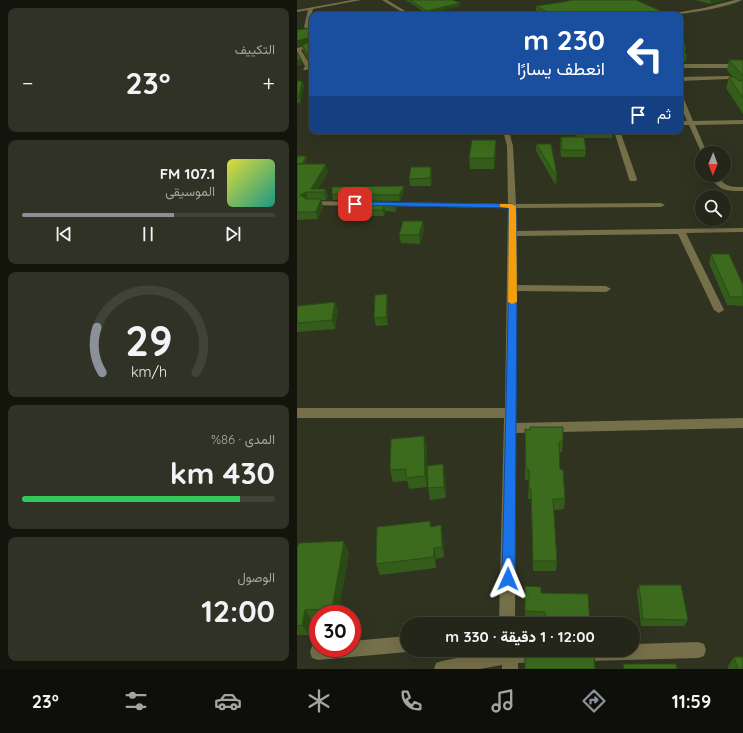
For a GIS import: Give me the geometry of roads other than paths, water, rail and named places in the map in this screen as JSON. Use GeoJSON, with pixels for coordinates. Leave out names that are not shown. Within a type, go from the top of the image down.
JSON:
{"type":"FeatureCollection","features":[{"type":"Feature","properties":{"kind":"street"},"geometry":{"type":"LineString","coordinates":[[297,11],[359,0]]}},
{"type":"Feature","properties":{"kind":"street"},"geometry":{"type":"LineString","coordinates":[[383,0],[405,12]]}},
{"type":"Feature","properties":{"kind":"street"},"geometry":{"type":"LineString","coordinates":[[683,12],[741,0]]}},
{"type":"Feature","properties":{"kind":"street"},"geometry":{"type":"LineString","coordinates":[[310,12],[311,8]]}},
{"type":"Feature","properties":{"kind":"street"},"geometry":{"type":"LineString","coordinates":[[309,16],[306,27],[309,30]]}},
{"type":"Feature","properties":{"kind":"street"},"geometry":{"type":"LineString","coordinates":[[305,69],[308,66],[298,50],[309,46]]}},
{"type":"Feature","properties":{"kind":"street"},"geometry":{"type":"LineString","coordinates":[[683,66],[743,66]]}},
{"type":"Feature","properties":{"kind":"street"},"geometry":{"type":"LineString","coordinates":[[718,66],[733,83]]}},
{"type":"Feature","properties":{"kind":"street"},"geometry":{"type":"LineString","coordinates":[[297,70],[309,68]]}},
{"type":"Feature","properties":{"kind":"street"},"geometry":{"type":"LineString","coordinates":[[683,79],[728,77]]}},
{"type":"Feature","properties":{"kind":"street"},"geometry":{"type":"LineString","coordinates":[[683,104],[701,146]]}},
{"type":"Feature","properties":{"kind":"street"},"geometry":{"type":"LineString","coordinates":[[683,123],[743,122]]}},
{"type":"Feature","properties":{"kind":"street"},"geometry":{"type":"LineString","coordinates":[[507,134],[510,146],[513,234],[507,617]]}},
{"type":"Feature","properties":{"kind":"street"},"geometry":{"type":"LineString","coordinates":[[618,134],[633,179]]}},
{"type":"Feature","properties":{"kind":"street"},"geometry":{"type":"LineString","coordinates":[[717,182],[718,185],[723,188],[743,189]]}},
{"type":"Feature","properties":{"kind":"street"},"geometry":{"type":"LineString","coordinates":[[308,204],[512,206],[661,205]]}},
{"type":"Feature","properties":{"kind":"street"},"geometry":{"type":"LineString","coordinates":[[513,234],[743,230]]}},
{"type":"Feature","properties":{"kind":"street"},"geometry":{"type":"LineString","coordinates":[[681,231],[719,310]]}},
{"type":"Feature","properties":{"kind":"street"},"geometry":{"type":"LineString","coordinates":[[513,288],[606,289]]}},
{"type":"Feature","properties":{"kind":"street"},"geometry":{"type":"LineString","coordinates":[[297,413],[511,413]]}},
{"type":"Feature","properties":{"kind":"street"},"geometry":{"type":"LineString","coordinates":[[511,428],[743,423]]}},
{"type":"Feature","properties":{"kind":"street"},"geometry":{"type":"LineString","coordinates":[[361,648],[400,645]]}},
{"type":"Feature","properties":{"kind":"street"},"geometry":{"type":"LineString","coordinates":[[442,669],[510,658],[698,650]]}}]}
